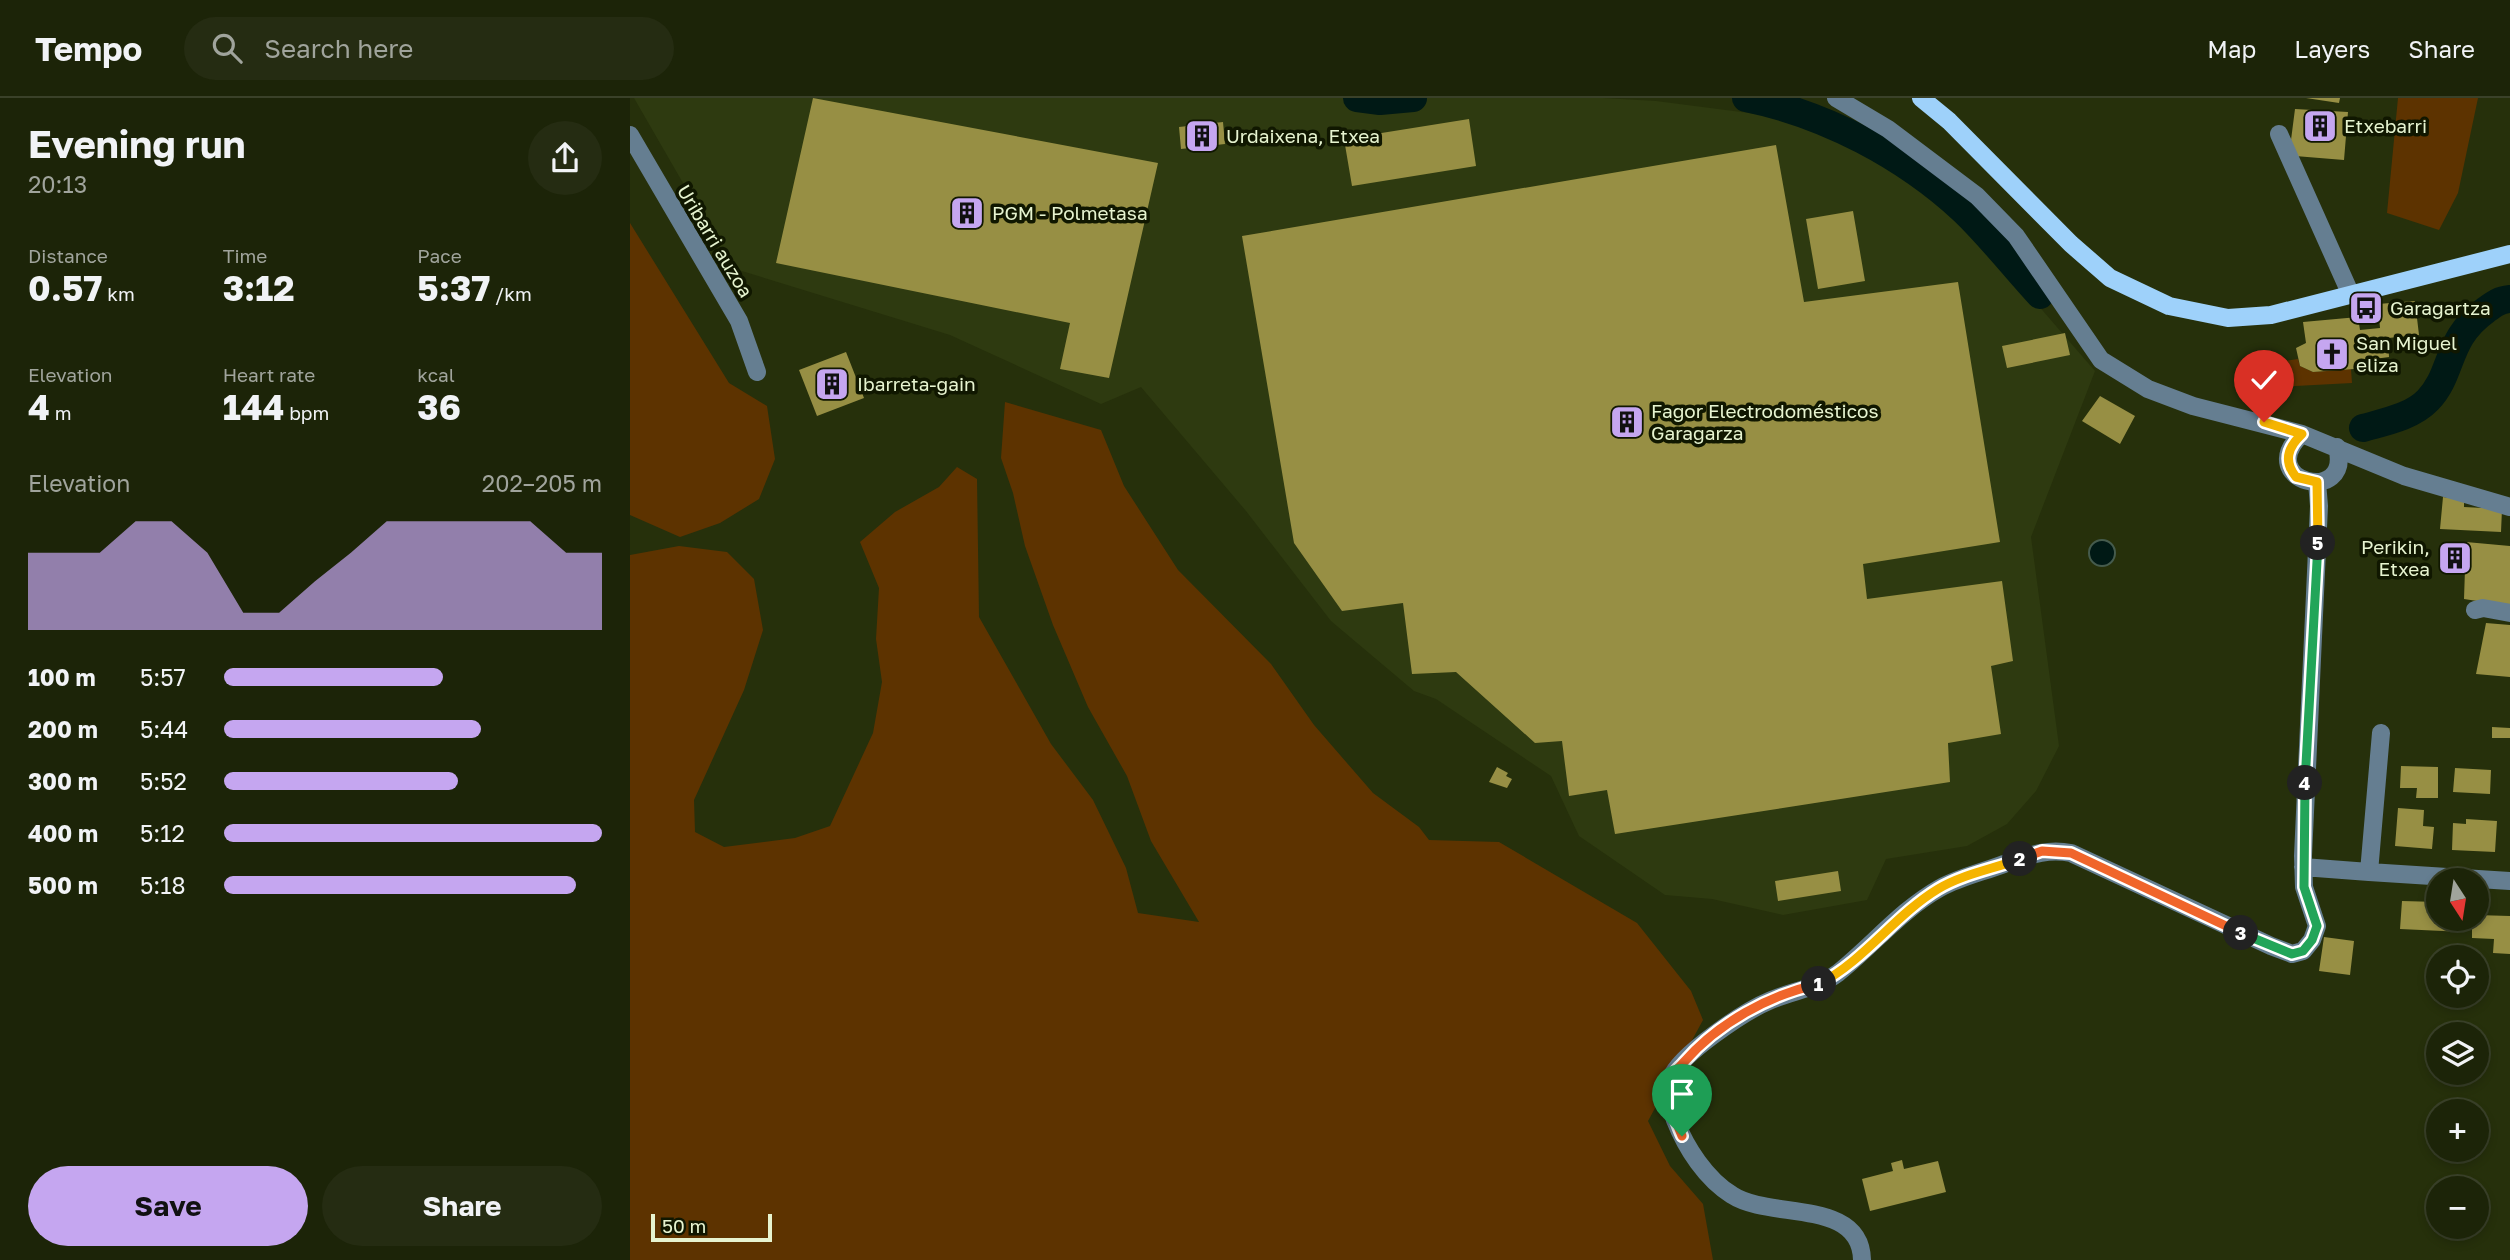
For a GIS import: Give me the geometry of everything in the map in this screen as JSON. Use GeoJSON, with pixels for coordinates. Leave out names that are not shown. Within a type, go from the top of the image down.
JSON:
{"type":"FeatureCollection","features":[{"type":"Feature","properties":{"kind":"main road"},"geometry":{"type":"LineString","coordinates":[[1921,98],[1950,121],[2071,244],[2110,278],[2169,306],[2228,318],[2270,315],[2510,254]]}},
{"type":"Feature","properties":{"kind":"street"},"geometry":{"type":"LineString","coordinates":[[1836,98],[1888,129],[1977,196],[2016,236],[2101,360],[2148,389],[2193,406],[2302,434],[2404,476],[2510,507]]}},
{"type":"Feature","properties":{"kind":"street"},"geometry":{"type":"LineString","coordinates":[[2279,134],[2351,295]]}},
{"type":"Feature","properties":{"kind":"street","name":"Uribarri auzoa"},"geometry":{"type":"LineString","coordinates":[[630,135],[688,239],[739,321],[757,372]]}},
{"type":"Feature","properties":{"kind":"street"},"geometry":{"type":"LineString","coordinates":[[2302,434],[2291,444],[2290,469],[2296,477],[2317,482],[2330,478],[2338,472],[2340,459],[2337,447]]}},
{"type":"Feature","properties":{"kind":"street"},"geometry":{"type":"LineString","coordinates":[[1862,1260],[1858,1240],[1844,1223],[1752,1205],[1732,1195],[1714,1181],[1689,1148],[1674,1116],[1669,1097],[1672,1074],[1702,1045],[1739,1017],[1768,1001],[1818,985],[1837,974],[1873,940],[1939,888],[2042,851],[2071,853],[2292,954],[2303,951],[2312,940],[2317,926],[2304,887],[2303,867],[2319,506],[2317,482]]}},
{"type":"Feature","properties":{"kind":"street"},"geometry":{"type":"LineString","coordinates":[[2475,610],[2483,608],[2510,613]]}},
{"type":"Feature","properties":{"kind":"street"},"geometry":{"type":"LineString","coordinates":[[2369,872],[2381,733]]}},
{"type":"Feature","properties":{"kind":"street"},"geometry":{"type":"LineString","coordinates":[[2303,867],[2510,881]]}},
{"type":"Feature","properties":{"kind":"shaded area"},"geometry":{"type":"Polygon","coordinates":[[[634,98],[1603,98],[1656,101],[1804,120],[1924,190],[2005,267],[2095,371],[2031,537],[2059,746],[2036,791],[2007,824],[1967,846],[1886,859],[1867,900],[1783,915],[1712,899],[1665,895],[1579,836],[1551,776],[1436,699],[1414,691],[1331,621],[1246,511],[1141,387],[1101,404],[950,335],[732,268],[634,98]]]}},
{"type":"Feature","properties":{"kind":"shaded area"},"geometry":{"type":"Polygon","coordinates":[[[2398,98],[2478,98],[2458,193],[2439,230],[2387,213],[2398,98]]]}},
{"type":"Feature","properties":{"kind":"shaded area"},"geometry":{"type":"Polygon","coordinates":[[[630,223],[729,383],[767,406],[775,459],[759,499],[720,523],[680,537],[630,515],[630,223]]]}},
{"type":"Feature","properties":{"kind":"shaded area"},"geometry":{"type":"Polygon","coordinates":[[[2298,359],[2300,366],[2313,372],[2351,369],[2352,383],[2277,387],[2278,362],[2298,359]]]}},
{"type":"Feature","properties":{"kind":"shaded area"},"geometry":{"type":"Polygon","coordinates":[[[1005,402],[1101,430],[1124,486],[1178,570],[1271,664],[1314,725],[1373,793],[1419,827],[1429,840],[1499,842],[1637,923],[1691,991],[1703,1020],[1648,1121],[1670,1166],[1703,1204],[1713,1260],[630,1260],[630,555],[679,546],[727,552],[754,579],[763,630],[744,690],[694,800],[695,832],[724,847],[795,838],[830,826],[873,733],[882,682],[876,639],[879,588],[860,542],[895,512],[939,487],[957,467],[977,479],[979,617],[1051,744],[1093,800],[1126,868],[1138,913],[1199,922],[1151,841],[1127,776],[1088,707],[1053,625],[1025,546],[1013,493],[1001,458],[1005,402]]]}},
{"type":"Feature","properties":{"kind":"water"},"geometry":{"type":"Polygon","coordinates":[[[2102,540],[2111,544],[2115,553],[2111,562],[2102,566],[2093,562],[2089,553],[2093,544],[2102,540]]]}},
{"type":"Feature","properties":{"kind":"building","name":"PGM - Polmetasa"},"geometry":{"type":"Polygon","coordinates":[[[813,98],[1158,163],[1109,378],[1060,369],[1070,323],[776,263],[813,98]]]}},
{"type":"Feature","properties":{"kind":"building"},"geometry":{"type":"Polygon","coordinates":[[[2306,98],[2340,98],[2339,103],[2306,98]]]}},
{"type":"Feature","properties":{"kind":"building","name":"Etxebarri"},"geometry":{"type":"Polygon","coordinates":[[[2295,109],[2348,112],[2344,160],[2295,156],[2291,140],[2295,109]]]}},
{"type":"Feature","properties":{"kind":"building"},"geometry":{"type":"Polygon","coordinates":[[[1469,119],[1476,166],[1352,186],[1344,139],[1469,119]]]}},
{"type":"Feature","properties":{"kind":"building","name":"Urdaixena, Etxea"},"geometry":{"type":"Polygon","coordinates":[[[1223,122],[1225,144],[1181,149],[1179,127],[1223,122]]]}},
{"type":"Feature","properties":{"kind":"building","name":"Fagor Electrodomésticos Garagarza"},"geometry":{"type":"Polygon","coordinates":[[[1776,145],[1804,302],[1958,282],[2000,542],[1863,564],[1867,599],[2002,581],[2013,661],[1991,666],[2001,734],[1948,743],[1950,782],[1615,834],[1607,790],[1569,796],[1562,741],[1535,743],[1456,672],[1412,674],[1403,603],[1342,611],[1294,543],[1242,236],[1776,145]]]}},
{"type":"Feature","properties":{"kind":"building"},"geometry":{"type":"Polygon","coordinates":[[[1853,211],[1865,281],[1818,289],[1806,219],[1853,211]]]}},
{"type":"Feature","properties":{"kind":"building"},"geometry":{"type":"Polygon","coordinates":[[[2415,301],[2419,335],[2388,338],[2389,357],[2367,360],[2368,368],[2313,372],[2300,366],[2296,348],[2306,343],[2303,322],[2358,317],[2360,330],[2380,328],[2378,304],[2415,301]]]}},
{"type":"Feature","properties":{"kind":"building"},"geometry":{"type":"Polygon","coordinates":[[[2065,333],[2070,355],[2007,368],[2002,346],[2065,333]]]}},
{"type":"Feature","properties":{"kind":"building","name":"Ibarreta-gain"},"geometry":{"type":"Polygon","coordinates":[[[846,352],[864,398],[817,416],[799,370],[846,352]]]}},
{"type":"Feature","properties":{"kind":"building"},"geometry":{"type":"Polygon","coordinates":[[[2100,396],[2135,416],[2120,444],[2082,421],[2100,396]]]}},
{"type":"Feature","properties":{"kind":"building"},"geometry":{"type":"Polygon","coordinates":[[[2443,497],[2464,500],[2464,507],[2502,509],[2501,532],[2440,529],[2443,497]]]}},
{"type":"Feature","properties":{"kind":"building"},"geometry":{"type":"Polygon","coordinates":[[[2466,542],[2510,546],[2510,606],[2464,599],[2465,569],[2444,568],[2445,547],[2466,548],[2466,542]]]}},
{"type":"Feature","properties":{"kind":"building"},"geometry":{"type":"Polygon","coordinates":[[[2486,623],[2510,625],[2510,677],[2476,674],[2486,623]]]}},
{"type":"Feature","properties":{"kind":"building"},"geometry":{"type":"Polygon","coordinates":[[[2492,727],[2510,728],[2510,738],[2492,738],[2492,727]]]}},
{"type":"Feature","properties":{"kind":"building"},"geometry":{"type":"Polygon","coordinates":[[[2401,766],[2438,767],[2438,798],[2416,798],[2417,788],[2400,788],[2401,766]]]}},
{"type":"Feature","properties":{"kind":"building"},"geometry":{"type":"Polygon","coordinates":[[[1497,767],[1508,773],[1506,776],[1512,779],[1507,788],[1489,782],[1497,767]]]}},
{"type":"Feature","properties":{"kind":"building"},"geometry":{"type":"Polygon","coordinates":[[[2455,768],[2491,770],[2490,794],[2453,792],[2455,768]]]}},
{"type":"Feature","properties":{"kind":"building"},"geometry":{"type":"Polygon","coordinates":[[[2398,808],[2424,810],[2423,826],[2434,827],[2432,849],[2395,846],[2398,808]]]}},
{"type":"Feature","properties":{"kind":"building"},"geometry":{"type":"Polygon","coordinates":[[[2466,819],[2497,821],[2495,852],[2452,850],[2453,823],[2466,824],[2466,819]]]}},
{"type":"Feature","properties":{"kind":"building"},"geometry":{"type":"Polygon","coordinates":[[[1838,871],[1841,891],[1778,901],[1775,881],[1838,871]]]}},
{"type":"Feature","properties":{"kind":"building"},"geometry":{"type":"Polygon","coordinates":[[[2402,901],[2426,902],[2426,930],[2400,929],[2402,901]]]}},
{"type":"Feature","properties":{"kind":"building"},"geometry":{"type":"Polygon","coordinates":[[[2489,915],[2510,916],[2510,954],[2493,953],[2494,939],[2472,938],[2472,931],[2489,931],[2489,915]]]}},
{"type":"Feature","properties":{"kind":"building"},"geometry":{"type":"Polygon","coordinates":[[[2324,937],[2354,941],[2350,975],[2319,971],[2324,937]]]}},
{"type":"Feature","properties":{"kind":"building"},"geometry":{"type":"Polygon","coordinates":[[[1902,1160],[1904,1169],[1938,1161],[1946,1192],[1870,1211],[1862,1179],[1893,1171],[1891,1163],[1902,1160]]]}},
{"type":"Feature","properties":{"kind":"waterway"},"geometry":{"type":"LineString","coordinates":[[1357,98],[1380,101],[1413,98]]}},
{"type":"Feature","properties":{"kind":"waterway"},"geometry":{"type":"LineString","coordinates":[[1746,98],[1776,105],[1834,126],[1890,155],[1916,172],[1964,211],[2040,295]]}},
{"type":"Feature","properties":{"kind":"waterway"},"geometry":{"type":"LineString","coordinates":[[2363,428],[2414,411],[2428,400],[2442,379],[2463,332],[2492,306],[2510,299]]}},
{"type":"Feature","properties":{"kind":"place","name":"Etxebarri"},"geometry":{"type":"Point","coordinates":[2320,126]}},
{"type":"Feature","properties":{"kind":"place","name":"Urdaixena, Etxea"},"geometry":{"type":"Point","coordinates":[1202,136]}},
{"type":"Feature","properties":{"kind":"place","name":"PGM - Polmetasa"},"geometry":{"type":"Point","coordinates":[967,213]}},
{"type":"Feature","properties":{"kind":"place","name":"Garagartza"},"geometry":{"type":"Point","coordinates":[2366,308]}},
{"type":"Feature","properties":{"kind":"place","name":"San Miguel eliza"},"geometry":{"type":"Point","coordinates":[2332,354]}},
{"type":"Feature","properties":{"kind":"place","name":"Ibarreta-gain"},"geometry":{"type":"Point","coordinates":[832,384]}},
{"type":"Feature","properties":{"kind":"place","name":"Fagor Electrodomésticos Garagarza"},"geometry":{"type":"Point","coordinates":[1627,422]}},
{"type":"Feature","properties":{"kind":"place","name":"Perikin, Etxea"},"geometry":{"type":"Point","coordinates":[2455,558]}},
{"type":"Feature","properties":{"kind":"route"},"geometry":{"type":"LineString","coordinates":[[1682,1136],[1669,1097],[1672,1074],[1722,1028],[1768,1001],[1818,985],[1837,974],[1873,940],[1939,888],[2042,851],[2071,853],[2221,924],[2292,954],[2303,951],[2312,940],[2317,926],[2304,887],[2302,856],[2319,500],[2317,482],[2296,477],[2288,462],[2291,444],[2302,434],[2264,422]]}}]}
